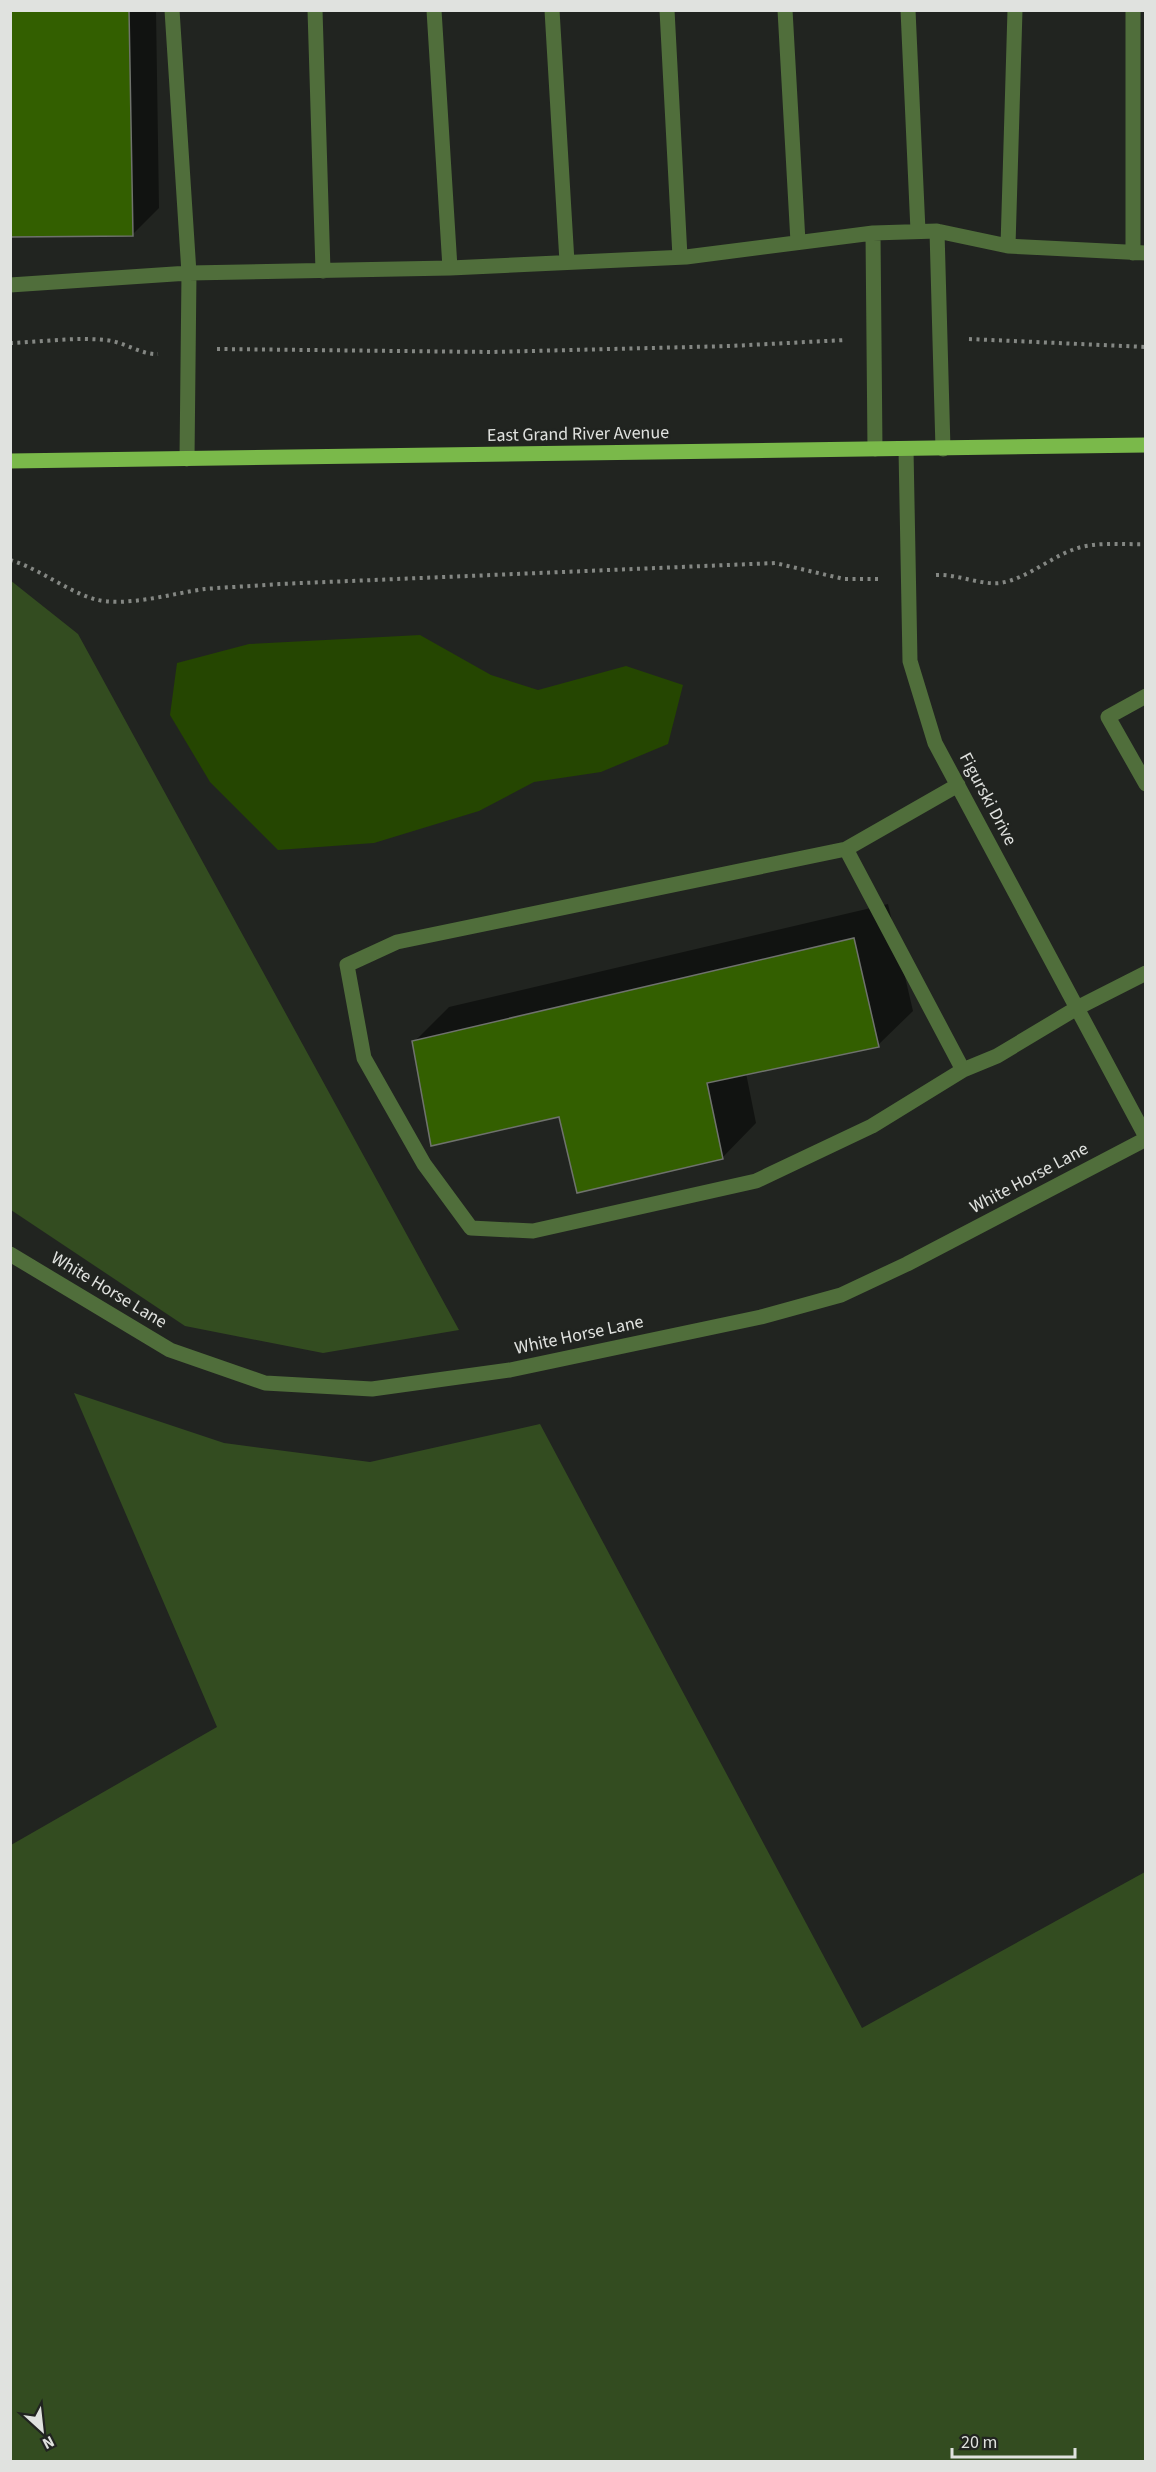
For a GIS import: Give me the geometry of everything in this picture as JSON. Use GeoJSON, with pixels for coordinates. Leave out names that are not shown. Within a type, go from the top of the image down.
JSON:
{"type":"FeatureCollection","features":[{"type":"Feature","properties":{"kind":"main road","name":"East Grand River Avenue"},"geometry":{"type":"LineString","coordinates":[[10,461],[1146,445]]}},
{"type":"Feature","properties":{"kind":"street"},"geometry":{"type":"LineString","coordinates":[[172,10],[189,273],[187,459]]}},
{"type":"Feature","properties":{"kind":"street"},"geometry":{"type":"LineString","coordinates":[[315,10],[323,271]]}},
{"type":"Feature","properties":{"kind":"street"},"geometry":{"type":"LineString","coordinates":[[434,10],[450,268]]}},
{"type":"Feature","properties":{"kind":"street"},"geometry":{"type":"LineString","coordinates":[[552,10],[567,262]]}},
{"type":"Feature","properties":{"kind":"street"},"geometry":{"type":"LineString","coordinates":[[667,10],[680,256]]}},
{"type":"Feature","properties":{"kind":"street"},"geometry":{"type":"LineString","coordinates":[[785,10],[798,242]]}},
{"type":"Feature","properties":{"kind":"street"},"geometry":{"type":"LineString","coordinates":[[908,10],[918,231]]}},
{"type":"Feature","properties":{"kind":"street"},"geometry":{"type":"LineString","coordinates":[[1008,246],[1015,10]]}},
{"type":"Feature","properties":{"kind":"street"},"geometry":{"type":"LineString","coordinates":[[10,285],[189,273],[450,268],[680,256],[873,233],[918,231],[937,231],[1008,246],[1139,253],[1133,10]]}},
{"type":"Feature","properties":{"kind":"street"},"geometry":{"type":"LineString","coordinates":[[937,231],[943,449]]}},
{"type":"Feature","properties":{"kind":"street"},"geometry":{"type":"LineString","coordinates":[[873,233],[876,449]]}},
{"type":"Feature","properties":{"kind":"street","name":"Figurski Drive"},"geometry":{"type":"LineString","coordinates":[[906,449],[910,662],[935,742],[1146,1138]]}},
{"type":"Feature","properties":{"kind":"street"},"geometry":{"type":"LineString","coordinates":[[1146,696],[1108,717],[1146,784]]}},
{"type":"Feature","properties":{"kind":"street"},"geometry":{"type":"LineString","coordinates":[[958,785],[846,849],[397,942],[347,964],[364,1058],[424,1164],[471,1228],[533,1232],[756,1181],[872,1126],[963,1070],[998,1056],[1077,1008],[1146,973]]}},
{"type":"Feature","properties":{"kind":"street"},"geometry":{"type":"LineString","coordinates":[[846,849],[963,1070]]}},
{"type":"Feature","properties":{"kind":"street","name":"White Horse Lane"},"geometry":{"type":"LineString","coordinates":[[10,1254],[170,1350],[266,1383],[372,1389],[521,1367],[761,1317],[840,1295],[907,1264],[1146,1138]]}},
{"type":"Feature","properties":{"kind":"path"},"geometry":{"type":"LineString","coordinates":[[10,343],[104,339],[124,342],[151,354]]}},
{"type":"Feature","properties":{"kind":"path"},"geometry":{"type":"LineString","coordinates":[[963,339],[1146,346]]}},
{"type":"Feature","properties":{"kind":"path"},"geometry":{"type":"LineString","coordinates":[[229,348],[277,351],[502,351],[730,346],[845,340]]}},
{"type":"Feature","properties":{"kind":"path"},"geometry":{"type":"LineString","coordinates":[[948,574],[980,582],[1000,583],[1020,576],[1073,549],[1096,545],[1146,544]]}},
{"type":"Feature","properties":{"kind":"path"},"geometry":{"type":"LineString","coordinates":[[10,560],[30,566],[72,590],[96,600],[121,601],[205,589],[279,584],[775,563],[844,579],[868,580]]}},
{"type":"Feature","properties":{"kind":"shaded area"},"geometry":{"type":"Polygon","coordinates":[[[10,580],[78,634],[459,1330],[323,1353],[185,1326],[11,1210],[10,580]]]}},
{"type":"Feature","properties":{"kind":"shaded area"},"geometry":{"type":"Polygon","coordinates":[[[420,635],[491,675],[538,690],[626,666],[683,685],[668,744],[601,772],[534,782],[479,811],[374,843],[278,850],[210,782],[170,715],[177,663],[249,644],[420,635]]]}},
{"type":"Feature","properties":{"kind":"shaded area"},"geometry":{"type":"Polygon","coordinates":[[[74,1393],[224,1443],[370,1462],[540,1424],[862,2028],[1145,1872],[1145,2461],[11,2461],[11,1845],[217,1727],[74,1393]]]}},
{"type":"Feature","properties":{"kind":"building"},"geometry":{"type":"Polygon","coordinates":[[[10,10],[129,10],[133,236],[10,237],[10,10]]]}},
{"type":"Feature","properties":{"kind":"building"},"geometry":{"type":"Polygon","coordinates":[[[854,938],[879,1047],[707,1083],[723,1159],[577,1193],[559,1117],[431,1146],[412,1041],[854,938]]]}}]}
